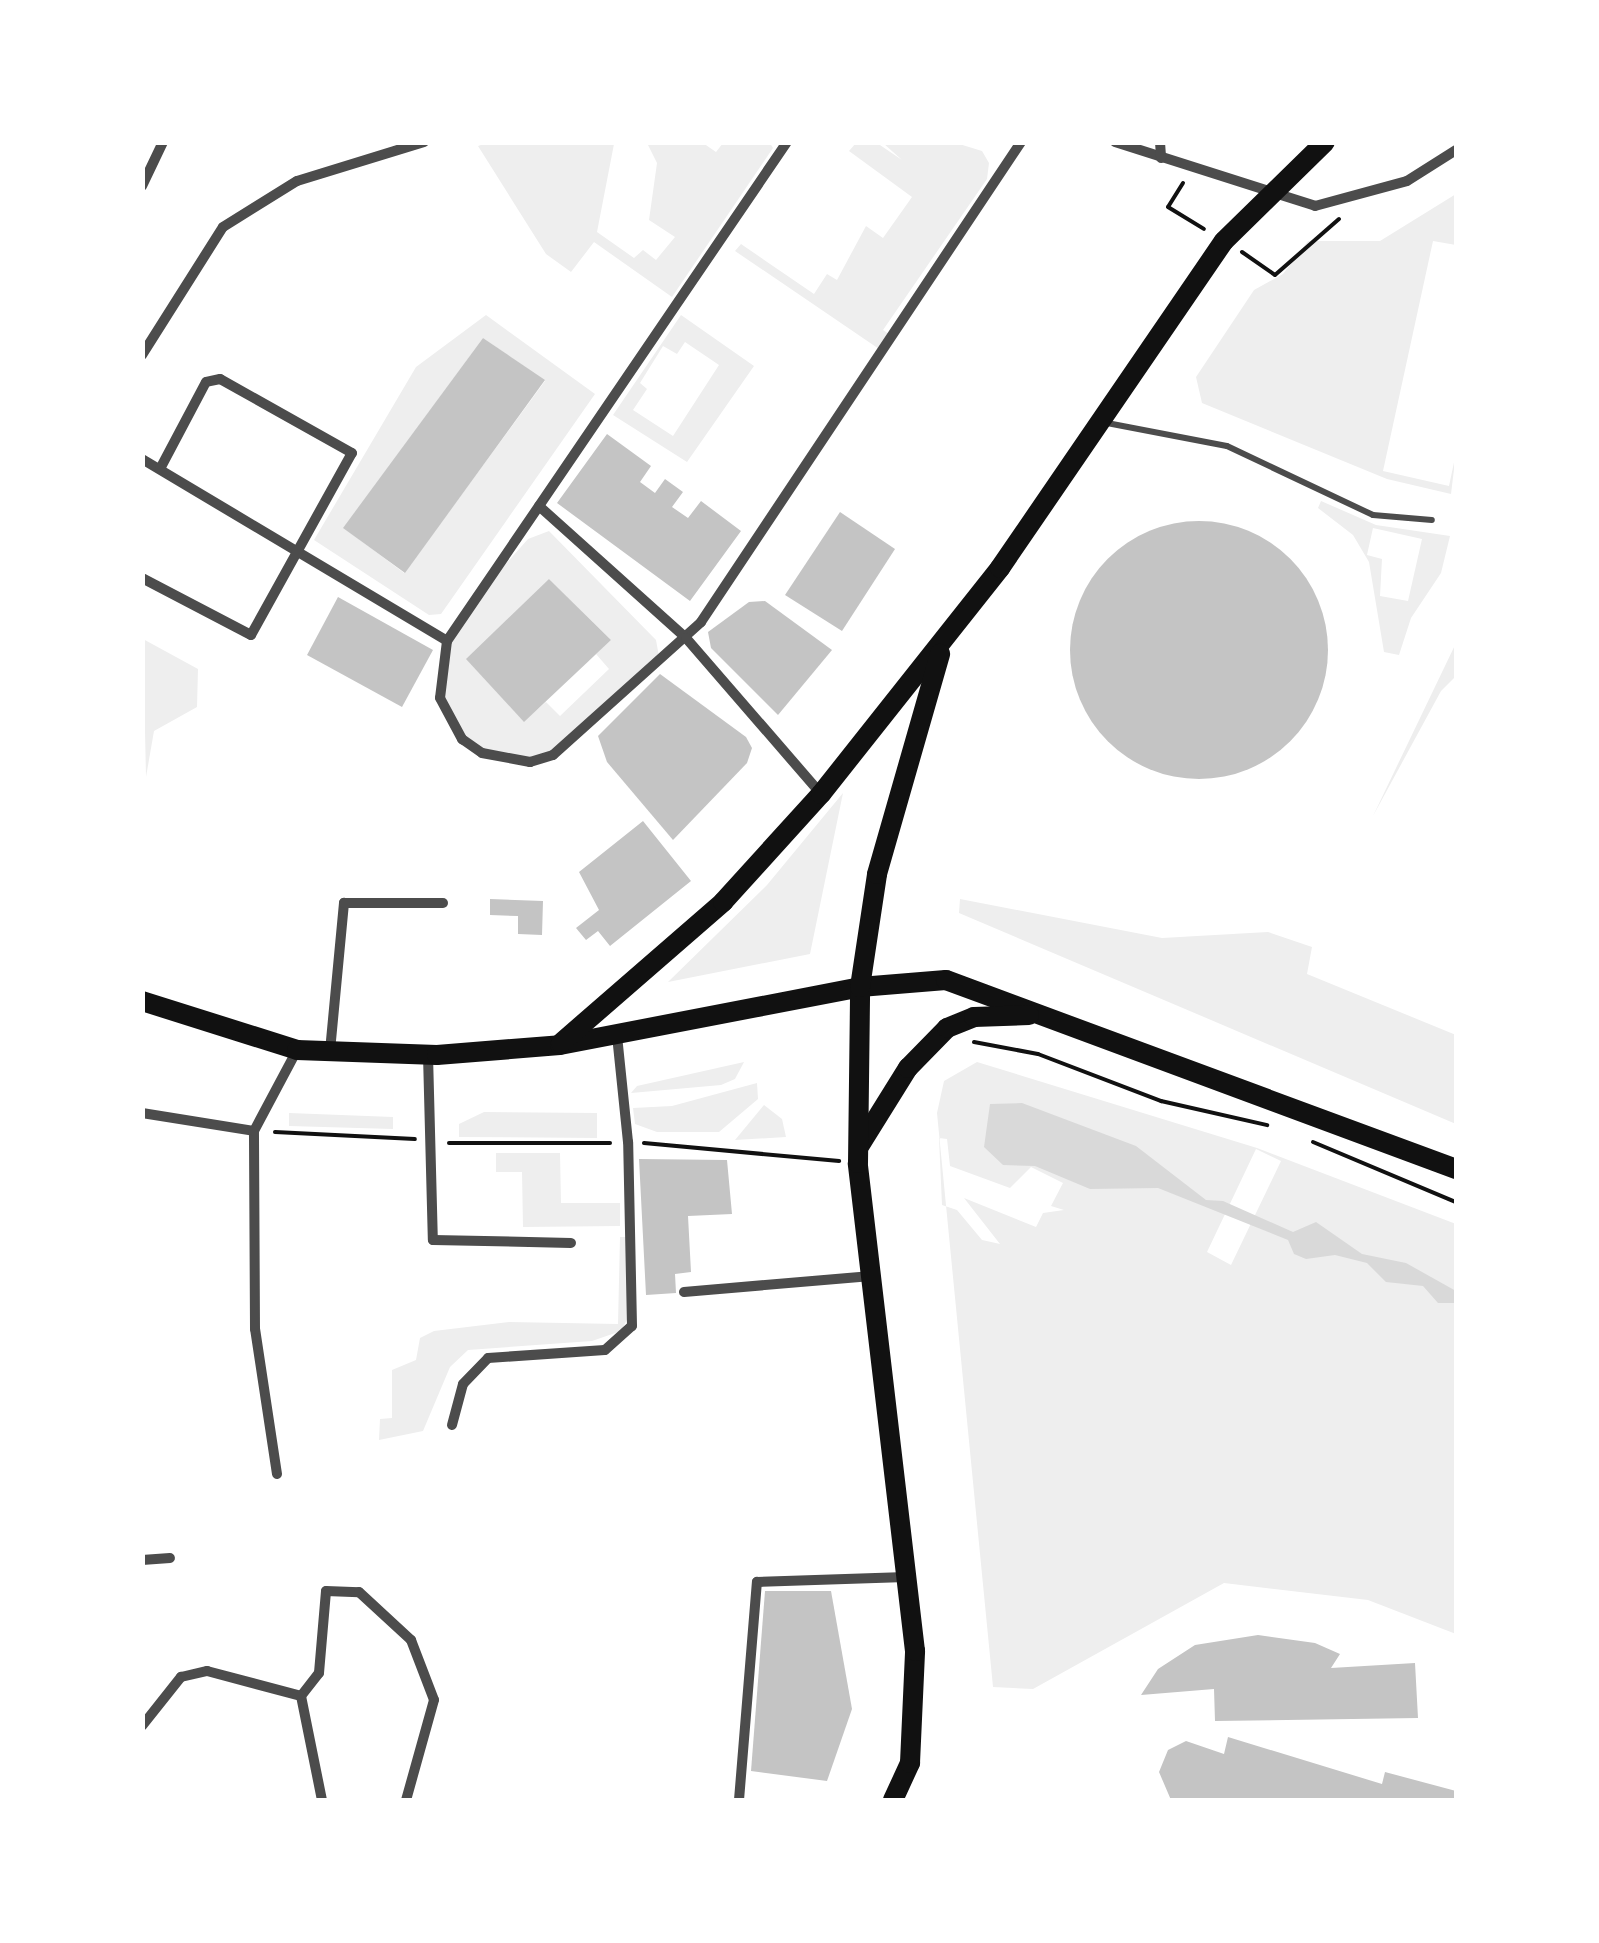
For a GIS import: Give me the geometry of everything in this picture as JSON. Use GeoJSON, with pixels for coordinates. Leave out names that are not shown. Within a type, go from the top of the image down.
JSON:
{"type":"FeatureCollection","features":[{"type":"Feature","properties":{"kind":"main road"},"geometry":{"type":"LineString","coordinates":[[560,1045],[723,902],[820,794],[943,642],[1224,240],[1325,142]]}},
{"type":"Feature","properties":{"kind":"main road"},"geometry":{"type":"LineString","coordinates":[[893,1800],[910,1763],[915,1651],[858,1155],[860,987],[877,874],[943,642]]}},
{"type":"Feature","properties":{"kind":"main road"},"geometry":{"type":"LineString","coordinates":[[142,1001],[297,1050],[428,1055],[560,1045],[860,987],[946,980],[1456,1170]]}},
{"type":"Feature","properties":{"kind":"main road"},"geometry":{"type":"LineString","coordinates":[[858,1155],[908,1068],[947,1028],[974,1016],[1042,1014]]}},
{"type":"Feature","properties":{"kind":"street"},"geometry":{"type":"LineString","coordinates":[[142,186],[163,142]]}},
{"type":"Feature","properties":{"kind":"street"},"geometry":{"type":"LineString","coordinates":[[142,356],[222,227],[298,181],[424,142]]}},
{"type":"Feature","properties":{"kind":"street"},"geometry":{"type":"LineString","coordinates":[[787,142],[447,641],[438,667],[440,698],[448,720],[482,753],[530,762],[576,740],[686,638],[1020,142]]}},
{"type":"Feature","properties":{"kind":"street"},"geometry":{"type":"LineString","coordinates":[[1115,142],[1266,196],[1315,206],[1407,181],[1456,150]]}},
{"type":"Feature","properties":{"kind":"street"},"geometry":{"type":"LineString","coordinates":[[1160,142],[1161,158]]}},
{"type":"Feature","properties":{"kind":"street"},"geometry":{"type":"LineString","coordinates":[[142,578],[251,636],[352,453],[220,379],[206,382],[160,469]]}},
{"type":"Feature","properties":{"kind":"street"},"geometry":{"type":"LineString","coordinates":[[142,460],[447,641]]}},
{"type":"Feature","properties":{"kind":"street"},"geometry":{"type":"LineString","coordinates":[[539,506],[686,638],[820,794]]}},
{"type":"Feature","properties":{"kind":"street"},"geometry":{"type":"LineString","coordinates":[[330,1052],[344,903],[443,903]]}},
{"type":"Feature","properties":{"kind":"street"},"geometry":{"type":"LineString","coordinates":[[452,1425],[463,1384],[488,1358],[605,1350],[624,1339],[636,1308],[618,1036]]}},
{"type":"Feature","properties":{"kind":"street"},"geometry":{"type":"LineString","coordinates":[[277,1474],[254,1329],[254,1131],[297,1050]]}},
{"type":"Feature","properties":{"kind":"street"},"geometry":{"type":"LineString","coordinates":[[428,1055],[433,1240],[571,1242]]}},
{"type":"Feature","properties":{"kind":"street"},"geometry":{"type":"LineString","coordinates":[[142,1113],[254,1131]]}},
{"type":"Feature","properties":{"kind":"street"},"geometry":{"type":"LineString","coordinates":[[684,1292],[872,1276]]}},
{"type":"Feature","properties":{"kind":"street"},"geometry":{"type":"LineString","coordinates":[[142,1560],[170,1558]]}},
{"type":"Feature","properties":{"kind":"street"},"geometry":{"type":"LineString","coordinates":[[740,1800],[757,1582],[906,1577]]}},
{"type":"Feature","properties":{"kind":"street"},"geometry":{"type":"LineString","coordinates":[[322,1800],[301,1696],[318,1673],[326,1591],[359,1592],[411,1640],[434,1700],[406,1800]]}},
{"type":"Feature","properties":{"kind":"street"},"geometry":{"type":"LineString","coordinates":[[142,1726],[181,1677],[207,1671],[301,1696]]}},
{"type":"Feature","properties":{"kind":"lane"},"geometry":{"type":"LineString","coordinates":[[1100,422],[1226,446],[1373,516],[1432,520]]}},
{"type":"Feature","properties":{"kind":"path"},"geometry":{"type":"LineString","coordinates":[[956,1039],[1038,1054],[1161,1101],[1279,1128]]}},
{"type":"Feature","properties":{"kind":"path"},"geometry":{"type":"LineString","coordinates":[[254,1131],[433,1141],[628,1142],[858,1155]]}},
{"type":"Feature","properties":{"kind":"path"},"geometry":{"type":"LineString","coordinates":[[1297,1135],[1456,1202]]}},
{"type":"Feature","properties":{"kind":"shaded area"},"geometry":{"type":"Polygon","coordinates":[[[627,143],[614,144],[597,232],[634,258],[643,250],[656,260],[675,237],[649,220],[657,163],[647,143],[703,143],[716,152],[723,143],[770,143],[773,148],[672,297],[594,242],[571,272],[546,254],[478,146],[627,143]]]}},
{"type":"Feature","properties":{"kind":"shaded area"},"geometry":{"type":"Polygon","coordinates":[[[856,143],[877,143],[902,160],[883,143],[956,143],[982,151],[989,163],[987,179],[883,330],[892,336],[882,351],[735,251],[741,244],[814,294],[827,274],[837,280],[866,226],[883,238],[912,197],[849,151],[856,143]]]}},
{"type":"Feature","properties":{"kind":"shaded area"},"geometry":{"type":"Polygon","coordinates":[[[1456,194],[1456,245],[1433,241],[1383,471],[1449,486],[1456,453],[1451,494],[1387,479],[1202,403],[1196,377],[1254,290],[1283,274],[1308,241],[1380,241],[1456,194]]]}},
{"type":"Feature","properties":{"kind":"shaded area"},"geometry":{"type":"Polygon","coordinates":[[[486,315],[595,394],[441,614],[429,615],[314,540],[416,367],[486,315]],[[483,338],[344,528],[404,573],[545,381],[483,338]]]}},
{"type":"Feature","properties":{"kind":"shaded area"},"geometry":{"type":"Polygon","coordinates":[[[681,315],[754,366],[687,462],[613,415],[681,315]],[[685,342],[677,354],[663,346],[640,383],[647,389],[633,410],[673,436],[719,365],[685,342]]]}},
{"type":"Feature","properties":{"kind":"shaded area"},"geometry":{"type":"Polygon","coordinates":[[[1321,501],[1376,525],[1450,536],[1441,573],[1411,618],[1399,655],[1384,652],[1369,562],[1353,535],[1318,508],[1321,501]],[[1373,528],[1367,555],[1382,559],[1380,596],[1408,601],[1422,539],[1373,528]]]}},
{"type":"Feature","properties":{"kind":"shaded area"},"geometry":{"type":"Polygon","coordinates":[[[549,531],[656,640],[660,662],[553,755],[505,761],[462,739],[438,682],[439,667],[471,603],[528,539],[549,531]],[[549,579],[524,721],[546,702],[560,716],[609,669],[596,654],[611,640],[549,579]]]}},
{"type":"Feature","properties":{"kind":"shaded area"},"geometry":{"type":"Polygon","coordinates":[[[143,639],[198,669],[197,707],[154,731],[146,777],[143,639]]]}},
{"type":"Feature","properties":{"kind":"shaded area"},"geometry":{"type":"Polygon","coordinates":[[[1456,643],[1456,676],[1441,691],[1373,816],[1456,643]]]}},
{"type":"Feature","properties":{"kind":"shaded area"},"geometry":{"type":"Polygon","coordinates":[[[843,793],[810,954],[668,982],[767,885],[843,793]]]}},
{"type":"Feature","properties":{"kind":"shaded area"},"geometry":{"type":"Polygon","coordinates":[[[960,899],[1162,938],[1268,932],[1312,947],[1307,974],[1456,1035],[1456,1124],[959,913],[960,899]]]}},
{"type":"Feature","properties":{"kind":"shaded area"},"geometry":{"type":"Polygon","coordinates":[[[744,1062],[735,1079],[721,1085],[631,1093],[637,1086],[744,1062]]]}},
{"type":"Feature","properties":{"kind":"shaded area"},"geometry":{"type":"Polygon","coordinates":[[[977,1062],[1257,1148],[1456,1224],[1456,1634],[1368,1600],[1224,1583],[1033,1689],[993,1687],[946,1206],[957,1210],[982,1240],[1000,1244],[964,1198],[1036,1227],[1043,1213],[1064,1210],[1051,1206],[1063,1183],[1031,1167],[1010,1188],[950,1166],[947,1139],[939,1138],[937,1113],[944,1081],[977,1062]],[[1256,1149],[1207,1252],[1231,1265],[1281,1161],[1256,1149]]]}},
{"type":"Feature","properties":{"kind":"shaded area"},"geometry":{"type":"Polygon","coordinates":[[[757,1083],[758,1099],[719,1132],[657,1132],[635,1124],[633,1108],[672,1106],[757,1083]]]}},
{"type":"Feature","properties":{"kind":"shaded area"},"geometry":{"type":"Polygon","coordinates":[[[1022,1103],[1136,1146],[1206,1200],[1223,1201],[1293,1232],[1316,1222],[1362,1254],[1406,1263],[1456,1291],[1456,1303],[1438,1303],[1423,1286],[1386,1282],[1367,1263],[1335,1255],[1306,1259],[1294,1254],[1288,1240],[1158,1188],[1090,1189],[1035,1166],[1003,1165],[984,1147],[990,1104],[1022,1103]]]}},
{"type":"Feature","properties":{"kind":"shaded area"},"geometry":{"type":"Polygon","coordinates":[[[764,1105],[782,1119],[786,1137],[735,1140],[764,1105]]]}},
{"type":"Feature","properties":{"kind":"shaded area"},"geometry":{"type":"Polygon","coordinates":[[[484,1112],[597,1113],[597,1138],[459,1137],[459,1124],[484,1112]]]}},
{"type":"Feature","properties":{"kind":"shaded area"},"geometry":{"type":"Polygon","coordinates":[[[289,1113],[393,1117],[393,1129],[289,1126],[289,1113]]]}},
{"type":"Feature","properties":{"kind":"shaded area"},"geometry":{"type":"Polygon","coordinates":[[[496,1153],[560,1153],[561,1203],[620,1203],[620,1226],[523,1227],[522,1172],[496,1172],[496,1153]]]}},
{"type":"Feature","properties":{"kind":"shaded area"},"geometry":{"type":"Polygon","coordinates":[[[620,1237],[628,1237],[631,1312],[621,1331],[592,1341],[468,1350],[450,1367],[423,1431],[379,1440],[380,1419],[392,1418],[392,1370],[416,1360],[420,1338],[434,1331],[509,1322],[618,1324],[620,1237]]]}},
{"type":"Feature","properties":{"kind":"building"},"geometry":{"type":"Polygon","coordinates":[[[483,338],[545,380],[405,573],[343,528],[483,338]]]}},
{"type":"Feature","properties":{"kind":"building"},"geometry":{"type":"Polygon","coordinates":[[[607,434],[651,466],[640,482],[655,493],[665,479],[683,492],[672,507],[688,518],[701,501],[741,531],[690,601],[557,503],[607,434]]]}},
{"type":"Feature","properties":{"kind":"building"},"geometry":{"type":"Polygon","coordinates":[[[840,512],[895,549],[842,631],[785,595],[840,512]]]}},
{"type":"Feature","properties":{"kind":"building"},"geometry":{"type":"Polygon","coordinates":[[[1199,521],[1248,531],[1290,559],[1318,601],[1328,650],[1318,699],[1290,741],[1248,769],[1199,779],[1150,769],[1108,741],[1080,699],[1070,650],[1080,601],[1108,559],[1150,531],[1199,521]]]}},
{"type":"Feature","properties":{"kind":"building"},"geometry":{"type":"Polygon","coordinates":[[[549,579],[611,640],[524,722],[466,659],[549,579]]]}},
{"type":"Feature","properties":{"kind":"building"},"geometry":{"type":"Polygon","coordinates":[[[338,597],[433,650],[402,707],[307,655],[338,597]]]}},
{"type":"Feature","properties":{"kind":"building"},"geometry":{"type":"Polygon","coordinates":[[[765,601],[832,650],[778,715],[711,648],[708,632],[749,602],[765,601]]]}},
{"type":"Feature","properties":{"kind":"building"},"geometry":{"type":"Polygon","coordinates":[[[660,674],[746,737],[752,748],[747,763],[673,840],[607,762],[598,736],[660,674]]]}},
{"type":"Feature","properties":{"kind":"building"},"geometry":{"type":"Polygon","coordinates":[[[643,821],[691,881],[610,946],[598,931],[586,940],[576,928],[599,910],[579,872],[643,821]]]}},
{"type":"Feature","properties":{"kind":"building"},"geometry":{"type":"Polygon","coordinates":[[[490,899],[543,901],[542,935],[518,934],[518,916],[490,915],[490,899]]]}},
{"type":"Feature","properties":{"kind":"building"},"geometry":{"type":"Polygon","coordinates":[[[639,1159],[727,1160],[732,1214],[688,1216],[691,1272],[675,1274],[676,1293],[646,1295],[639,1159]]]}},
{"type":"Feature","properties":{"kind":"building"},"geometry":{"type":"Polygon","coordinates":[[[765,1591],[831,1591],[852,1709],[827,1781],[751,1771],[765,1591]]]}},
{"type":"Feature","properties":{"kind":"building"},"geometry":{"type":"Polygon","coordinates":[[[1258,1635],[1315,1643],[1340,1654],[1331,1668],[1415,1663],[1418,1718],[1215,1721],[1214,1689],[1141,1695],[1158,1669],[1195,1645],[1258,1635]]]}},
{"type":"Feature","properties":{"kind":"building"},"geometry":{"type":"Polygon","coordinates":[[[1228,1737],[1382,1784],[1385,1772],[1456,1791],[1456,1800],[1171,1800],[1159,1772],[1168,1750],[1186,1741],[1224,1754],[1228,1737]]]}}]}
